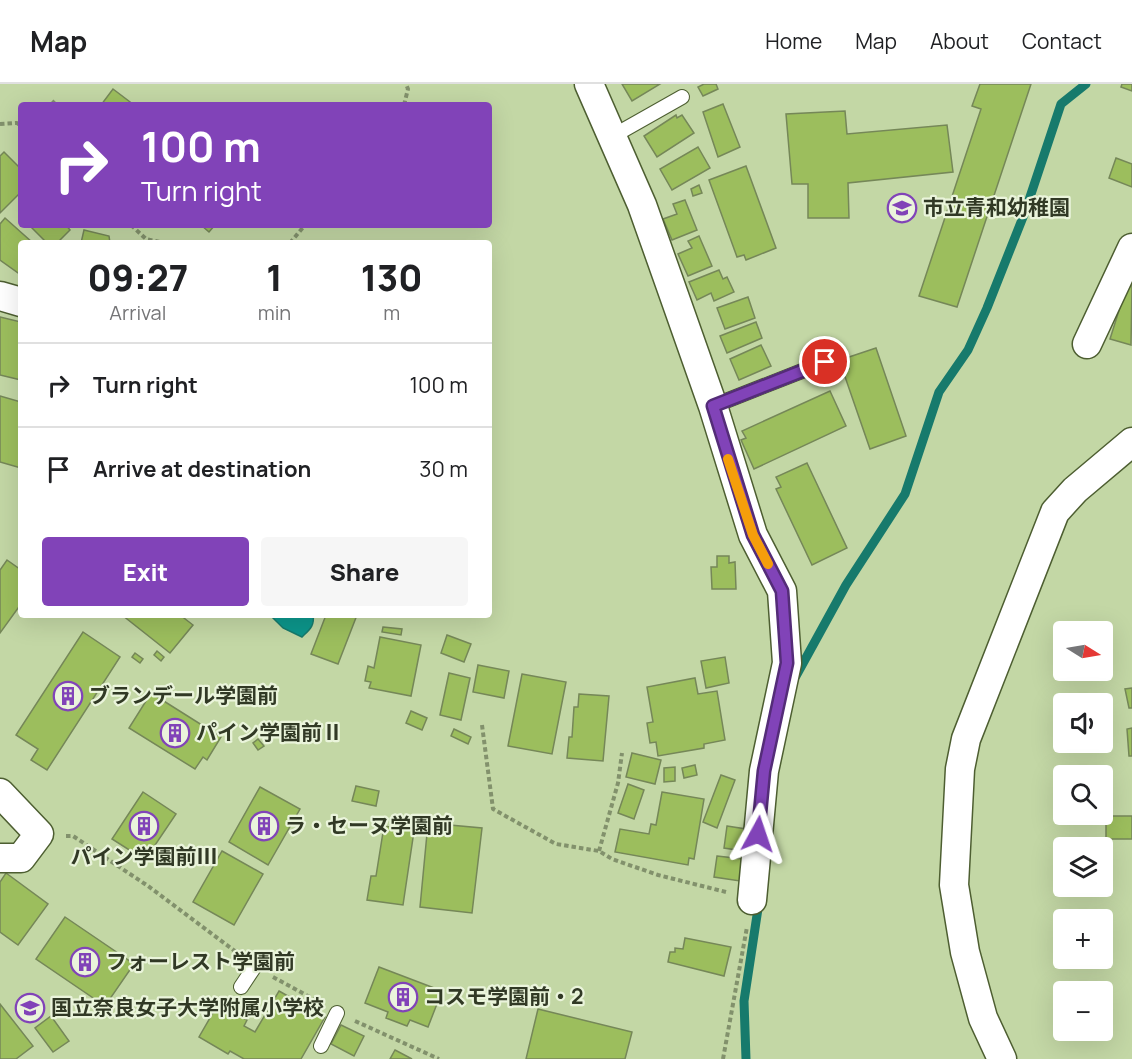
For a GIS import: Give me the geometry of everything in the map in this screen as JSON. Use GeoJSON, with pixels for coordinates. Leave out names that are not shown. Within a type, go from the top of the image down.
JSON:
{"type":"FeatureCollection","features":[{"type":"Feature","properties":{"kind":"street"},"geometry":{"type":"LineString","coordinates":[[589,84],[642,205],[713,406],[753,535],[782,591],[787,663],[764,771],[752,899]]}},
{"type":"Feature","properties":{"kind":"street"},"geometry":{"type":"LineString","coordinates":[[1087,344],[1132,248]]}},
{"type":"Feature","properties":{"kind":"street"},"geometry":{"type":"LineString","coordinates":[[0,297],[18,301]]}},
{"type":"Feature","properties":{"kind":"street"},"geometry":{"type":"LineString","coordinates":[[1002,1059],[983,1018],[965,952],[954,885],[960,769],[966,738],[1055,512],[1075,490],[1132,442]]}},
{"type":"Feature","properties":{"kind":"street"},"geometry":{"type":"LineString","coordinates":[[0,793],[39,834],[21,858],[0,858]]}},
{"type":"Feature","properties":{"kind":"lane"},"geometry":{"type":"LineString","coordinates":[[613,136],[682,97]]}},
{"type":"Feature","properties":{"kind":"lane"},"geometry":{"type":"LineString","coordinates":[[713,406],[825,362]]}},
{"type":"Feature","properties":{"kind":"lane"},"geometry":{"type":"LineString","coordinates":[[241,987],[255,966]]}},
{"type":"Feature","properties":{"kind":"lane"},"geometry":{"type":"LineString","coordinates":[[321,1046],[337,1013]]}},
{"type":"Feature","properties":{"kind":"path"},"geometry":{"type":"LineString","coordinates":[[405,102],[408,89],[406,84]]}},
{"type":"Feature","properties":{"kind":"path"},"geometry":{"type":"LineString","coordinates":[[0,124],[18,124]]}},
{"type":"Feature","properties":{"kind":"path"},"geometry":{"type":"LineString","coordinates":[[134,228],[145,240]]}},
{"type":"Feature","properties":{"kind":"path"},"geometry":{"type":"LineString","coordinates":[[292,240],[302,228]]}},
{"type":"Feature","properties":{"kind":"path"},"geometry":{"type":"LineString","coordinates":[[482,724],[493,809],[556,844],[599,851],[612,860],[658,875],[752,899],[723,1059]]}},
{"type":"Feature","properties":{"kind":"path"},"geometry":{"type":"LineString","coordinates":[[599,851],[618,783],[622,753]]}},
{"type":"Feature","properties":{"kind":"path"},"geometry":{"type":"LineString","coordinates":[[39,834],[73,836],[148,886],[255,966],[337,1013],[439,1059]]}},
{"type":"Feature","properties":{"kind":"water"},"geometry":{"type":"Polygon","coordinates":[[[273,618],[313,618],[311,628],[302,637],[283,628],[273,618]]]}},
{"type":"Feature","properties":{"kind":"building"},"geometry":{"type":"Polygon","coordinates":[[[622,84],[660,84],[632,101],[622,84]]]}},
{"type":"Feature","properties":{"kind":"building"},"geometry":{"type":"Polygon","coordinates":[[[704,84],[716,84],[718,89],[703,96],[698,87],[704,84]]]}},
{"type":"Feature","properties":{"kind":"building"},"geometry":{"type":"Polygon","coordinates":[[[980,84],[1031,84],[957,307],[919,296],[981,109],[972,106],[980,84]]]}},
{"type":"Feature","properties":{"kind":"building"},"geometry":{"type":"Polygon","coordinates":[[[1122,84],[1132,84],[1132,91],[1121,87],[1122,84]]]}},
{"type":"Feature","properties":{"kind":"building"},"geometry":{"type":"Polygon","coordinates":[[[113,89],[130,102],[103,102],[113,89]]]}},
{"type":"Feature","properties":{"kind":"building"},"geometry":{"type":"Polygon","coordinates":[[[723,104],[740,147],[718,157],[703,112],[723,104]]]}},
{"type":"Feature","properties":{"kind":"building"},"geometry":{"type":"Polygon","coordinates":[[[845,111],[847,134],[947,125],[953,172],[848,183],[849,218],[808,218],[808,184],[792,184],[786,114],[845,111]]]}},
{"type":"Feature","properties":{"kind":"building"},"geometry":{"type":"Polygon","coordinates":[[[676,115],[677,118],[682,115],[694,133],[657,157],[644,136],[676,115]]]}},
{"type":"Feature","properties":{"kind":"building"},"geometry":{"type":"Polygon","coordinates":[[[698,147],[710,168],[672,190],[660,169],[698,147]]]}},
{"type":"Feature","properties":{"kind":"building"},"geometry":{"type":"Polygon","coordinates":[[[4,152],[18,166],[18,195],[0,213],[0,156],[4,152]]]}},
{"type":"Feature","properties":{"kind":"building"},"geometry":{"type":"Polygon","coordinates":[[[1116,158],[1132,164],[1132,187],[1109,178],[1116,158]]]}},
{"type":"Feature","properties":{"kind":"building"},"geometry":{"type":"Polygon","coordinates":[[[746,166],[776,248],[746,260],[744,255],[737,257],[709,180],[746,166]]]}},
{"type":"Feature","properties":{"kind":"building"},"geometry":{"type":"Polygon","coordinates":[[[699,185],[702,193],[693,196],[691,189],[699,185]]]}},
{"type":"Feature","properties":{"kind":"building"},"geometry":{"type":"Polygon","coordinates":[[[685,200],[697,230],[672,240],[663,219],[677,214],[673,204],[685,200]]]}},
{"type":"Feature","properties":{"kind":"building"},"geometry":{"type":"Polygon","coordinates":[[[5,218],[30,240],[18,240],[18,273],[0,260],[0,224],[5,218]]]}},
{"type":"Feature","properties":{"kind":"building"},"geometry":{"type":"Polygon","coordinates":[[[32,228],[68,228],[70,230],[60,240],[44,240],[32,228]]]}},
{"type":"Feature","properties":{"kind":"building"},"geometry":{"type":"Polygon","coordinates":[[[84,230],[109,236],[110,240],[82,240],[84,230]]]}},
{"type":"Feature","properties":{"kind":"building"},"geometry":{"type":"Polygon","coordinates":[[[699,236],[712,266],[688,276],[678,254],[692,248],[688,241],[699,236]]]}},
{"type":"Feature","properties":{"kind":"building"},"geometry":{"type":"Polygon","coordinates":[[[719,270],[723,279],[727,277],[734,292],[714,301],[711,293],[697,300],[689,282],[719,270]]]}},
{"type":"Feature","properties":{"kind":"building"},"geometry":{"type":"Polygon","coordinates":[[[1127,285],[1132,286],[1131,345],[1110,339],[1127,285]]]}},
{"type":"Feature","properties":{"kind":"building"},"geometry":{"type":"Polygon","coordinates":[[[748,297],[755,318],[725,329],[717,308],[748,297]]]}},
{"type":"Feature","properties":{"kind":"building"},"geometry":{"type":"Polygon","coordinates":[[[0,317],[18,321],[18,379],[0,375],[0,317]]]}},
{"type":"Feature","properties":{"kind":"building"},"geometry":{"type":"Polygon","coordinates":[[[756,322],[762,338],[727,353],[720,336],[756,322]]]}},
{"type":"Feature","properties":{"kind":"building"},"geometry":{"type":"Polygon","coordinates":[[[761,345],[771,366],[739,380],[730,359],[761,345]]]}},
{"type":"Feature","properties":{"kind":"building"},"geometry":{"type":"Polygon","coordinates":[[[876,348],[906,436],[870,449],[843,371],[849,369],[846,358],[876,348]]]}},
{"type":"Feature","properties":{"kind":"building"},"geometry":{"type":"Polygon","coordinates":[[[830,391],[846,426],[754,469],[741,440],[746,438],[742,431],[830,391]]]}},
{"type":"Feature","properties":{"kind":"building"},"geometry":{"type":"Polygon","coordinates":[[[0,396],[18,401],[18,467],[0,462],[0,396]]]}},
{"type":"Feature","properties":{"kind":"building"},"geometry":{"type":"Polygon","coordinates":[[[807,463],[847,548],[812,565],[776,489],[781,487],[776,477],[807,463]]]}},
{"type":"Feature","properties":{"kind":"building"},"geometry":{"type":"Polygon","coordinates":[[[717,556],[729,556],[729,563],[735,562],[736,589],[712,589],[711,567],[717,567],[717,556]]]}},
{"type":"Feature","properties":{"kind":"building"},"geometry":{"type":"Polygon","coordinates":[[[7,560],[18,568],[18,608],[0,633],[0,570],[7,560]]]}},
{"type":"Feature","properties":{"kind":"building"},"geometry":{"type":"Polygon","coordinates":[[[126,618],[184,618],[193,625],[170,653],[126,618]]]}},
{"type":"Feature","properties":{"kind":"building"},"geometry":{"type":"Polygon","coordinates":[[[325,618],[356,618],[338,664],[311,654],[325,618]]]}},
{"type":"Feature","properties":{"kind":"building"},"geometry":{"type":"Polygon","coordinates":[[[383,627],[402,629],[401,635],[382,632],[383,627]]]}},
{"type":"Feature","properties":{"kind":"building","name":"ブランデール学園前"},"geometry":{"type":"Polygon","coordinates":[[[83,632],[120,657],[47,770],[31,760],[38,749],[16,735],[83,632]]]}},
{"type":"Feature","properties":{"kind":"building"},"geometry":{"type":"Polygon","coordinates":[[[447,635],[471,644],[464,662],[441,653],[447,635]]]}},
{"type":"Feature","properties":{"kind":"building"},"geometry":{"type":"Polygon","coordinates":[[[380,637],[421,645],[411,696],[369,688],[371,682],[365,681],[368,666],[374,668],[380,637]]]}},
{"type":"Feature","properties":{"kind":"building"},"geometry":{"type":"Polygon","coordinates":[[[157,651],[164,657],[161,661],[154,655],[157,651]]]}},
{"type":"Feature","properties":{"kind":"building"},"geometry":{"type":"Polygon","coordinates":[[[135,653],[143,659],[140,663],[132,657],[135,653]]]}},
{"type":"Feature","properties":{"kind":"building"},"geometry":{"type":"Polygon","coordinates":[[[725,657],[729,683],[706,688],[701,661],[725,657]]]}},
{"type":"Feature","properties":{"kind":"building"},"geometry":{"type":"Polygon","coordinates":[[[478,665],[509,671],[504,698],[473,692],[478,665]]]}},
{"type":"Feature","properties":{"kind":"building"},"geometry":{"type":"Polygon","coordinates":[[[449,673],[470,678],[461,720],[440,715],[449,673]]]}},
{"type":"Feature","properties":{"kind":"building"},"geometry":{"type":"Polygon","coordinates":[[[522,674],[566,682],[552,754],[508,746],[522,674]]]}},
{"type":"Feature","properties":{"kind":"building"},"geometry":{"type":"Polygon","coordinates":[[[695,678],[698,694],[717,691],[725,740],[704,744],[704,748],[658,756],[656,742],[650,743],[647,723],[653,722],[647,687],[695,678]]]}},
{"type":"Feature","properties":{"kind":"building"},"geometry":{"type":"Polygon","coordinates":[[[1132,688],[1132,708],[1129,708],[1125,689],[1132,688]]]}},
{"type":"Feature","properties":{"kind":"building","name":"パイン学園前Ⅱ"},"geometry":{"type":"Polygon","coordinates":[[[151,693],[221,737],[207,760],[203,757],[195,769],[129,728],[151,693]]]}},
{"type":"Feature","properties":{"kind":"building"},"geometry":{"type":"Polygon","coordinates":[[[579,694],[609,696],[603,761],[567,758],[569,737],[572,737],[574,707],[578,707],[579,694]]]}},
{"type":"Feature","properties":{"kind":"building"},"geometry":{"type":"Polygon","coordinates":[[[411,711],[427,718],[422,730],[406,723],[411,711]]]}},
{"type":"Feature","properties":{"kind":"building"},"geometry":{"type":"Polygon","coordinates":[[[1132,728],[1132,756],[1129,756],[1127,729],[1132,728]]]}},
{"type":"Feature","properties":{"kind":"building"},"geometry":{"type":"Polygon","coordinates":[[[454,729],[471,737],[468,744],[451,736],[454,729]]]}},
{"type":"Feature","properties":{"kind":"building"},"geometry":{"type":"Polygon","coordinates":[[[258,739],[264,746],[258,750],[253,743],[258,739]]]}},
{"type":"Feature","properties":{"kind":"building"},"geometry":{"type":"Polygon","coordinates":[[[632,753],[661,760],[655,784],[626,777],[632,753]]]}},
{"type":"Feature","properties":{"kind":"building"},"geometry":{"type":"Polygon","coordinates":[[[695,765],[697,775],[684,778],[682,768],[695,765]]]}},
{"type":"Feature","properties":{"kind":"building"},"geometry":{"type":"Polygon","coordinates":[[[675,767],[675,781],[664,782],[664,768],[675,767]]]}},
{"type":"Feature","properties":{"kind":"building"},"geometry":{"type":"Polygon","coordinates":[[[721,775],[735,780],[717,828],[703,822],[721,775]]]}},
{"type":"Feature","properties":{"kind":"building"},"geometry":{"type":"Polygon","coordinates":[[[628,784],[644,790],[634,819],[618,813],[628,784]]]}},
{"type":"Feature","properties":{"kind":"building"},"geometry":{"type":"Polygon","coordinates":[[[356,786],[379,791],[376,806],[352,801],[356,786]]]}},
{"type":"Feature","properties":{"kind":"building","name":"ラ・セーヌ学園前"},"geometry":{"type":"Polygon","coordinates":[[[260,787],[300,809],[268,865],[229,842],[260,787]]]}},
{"type":"Feature","properties":{"kind":"building","name":"パイン学園前Ⅲ"},"geometry":{"type":"Polygon","coordinates":[[[143,792],[176,814],[145,860],[112,839],[143,792]]]}},
{"type":"Feature","properties":{"kind":"building"},"geometry":{"type":"Polygon","coordinates":[[[662,792],[704,799],[694,859],[689,858],[688,865],[615,852],[620,829],[649,834],[651,824],[656,825],[662,792]]]}},
{"type":"Feature","properties":{"kind":"building"},"geometry":{"type":"Polygon","coordinates":[[[1113,816],[1132,816],[1132,839],[1106,837],[1106,825],[1113,825],[1113,816]]]}},
{"type":"Feature","properties":{"kind":"building"},"geometry":{"type":"Polygon","coordinates":[[[428,823],[482,828],[472,913],[420,907],[428,823]]]}},
{"type":"Feature","properties":{"kind":"building"},"geometry":{"type":"Polygon","coordinates":[[[384,826],[414,831],[403,905],[367,900],[371,876],[376,876],[384,826]]]}},
{"type":"Feature","properties":{"kind":"building"},"geometry":{"type":"Polygon","coordinates":[[[727,826],[746,829],[743,851],[724,848],[727,826]]]}},
{"type":"Feature","properties":{"kind":"building","name":"ラ・セーヌ学園前"},"geometry":{"type":"Polygon","coordinates":[[[222,851],[263,874],[234,925],[193,902],[222,851]]]}},
{"type":"Feature","properties":{"kind":"building"},"geometry":{"type":"Polygon","coordinates":[[[717,856],[743,859],[740,881],[714,877],[717,856]]]}},
{"type":"Feature","properties":{"kind":"building"},"geometry":{"type":"Polygon","coordinates":[[[6,873],[48,904],[18,945],[0,932],[0,882],[6,873]]]}},
{"type":"Feature","properties":{"kind":"building","name":"フォーレスト学園前"},"geometry":{"type":"Polygon","coordinates":[[[65,917],[134,964],[105,1006],[36,959],[65,917]]]}},
{"type":"Feature","properties":{"kind":"building"},"geometry":{"type":"Polygon","coordinates":[[[685,938],[731,947],[724,976],[668,962],[670,952],[675,952],[675,948],[683,949],[685,938]]]}},
{"type":"Feature","properties":{"kind":"building","name":"コスモ学園前・2"},"geometry":{"type":"Polygon","coordinates":[[[379,967],[442,991],[428,1027],[410,1020],[407,1026],[386,1018],[388,1012],[365,1003],[379,967]]]}},
{"type":"Feature","properties":{"kind":"building"},"geometry":{"type":"Polygon","coordinates":[[[279,991],[325,1017],[301,1059],[244,1059],[230,1051],[228,1054],[199,1037],[218,1004],[247,1020],[244,1026],[255,1032],[279,991]]]}},
{"type":"Feature","properties":{"kind":"building"},"geometry":{"type":"Polygon","coordinates":[[[0,1004],[33,1046],[16,1059],[0,1059],[0,1004]]]}},
{"type":"Feature","properties":{"kind":"building"},"geometry":{"type":"Polygon","coordinates":[[[538,1009],[632,1032],[625,1059],[526,1059],[538,1009]]]}},
{"type":"Feature","properties":{"kind":"building"},"geometry":{"type":"Polygon","coordinates":[[[51,1016],[69,1041],[53,1052],[35,1028],[51,1016]]]}},
{"type":"Feature","properties":{"kind":"building"},"geometry":{"type":"Polygon","coordinates":[[[341,1025],[364,1036],[354,1056],[331,1044],[341,1025]]]}},
{"type":"Feature","properties":{"kind":"building"},"geometry":{"type":"Polygon","coordinates":[[[395,1050],[412,1059],[390,1059],[395,1050]]]}},
{"type":"Feature","properties":{"kind":"waterway"},"geometry":{"type":"LineString","coordinates":[[796,676],[846,585],[905,494],[939,392],[968,350],[987,308],[1025,212],[1061,104],[1086,84]]}},
{"type":"Feature","properties":{"kind":"waterway"},"geometry":{"type":"LineString","coordinates":[[746,1059],[744,1001],[759,902]]}},
{"type":"Feature","properties":{"kind":"slow traffic"},"geometry":{"type":"LineString","coordinates":[[728,459],[753,535],[768,564]]}},
{"type":"Feature","properties":{"kind":"place","name":"市立青和幼稚園"},"geometry":{"type":"Point","coordinates":[902,208]}},
{"type":"Feature","properties":{"kind":"place","name":"ブランデール学園前"},"geometry":{"type":"Point","coordinates":[68,696]}},
{"type":"Feature","properties":{"kind":"place","name":"パイン学園前Ⅱ"},"geometry":{"type":"Point","coordinates":[175,733]}},
{"type":"Feature","properties":{"kind":"place","name":"パイン学園前Ⅲ"},"geometry":{"type":"Point","coordinates":[144,826]}},
{"type":"Feature","properties":{"kind":"place","name":"ラ・セーヌ学園前"},"geometry":{"type":"Point","coordinates":[264,826]}},
{"type":"Feature","properties":{"kind":"place","name":"フォーレスト学園前"},"geometry":{"type":"Point","coordinates":[85,962]}},
{"type":"Feature","properties":{"kind":"place","name":"コスモ学園前・2"},"geometry":{"type":"Point","coordinates":[403,997]}},
{"type":"Feature","properties":{"kind":"place","name":"国立奈良女子大学附属小学校"},"geometry":{"type":"Point","coordinates":[30,1008]}},
{"type":"Feature","properties":{"kind":"route"},"geometry":{"type":"LineString","coordinates":[[758,834],[764,771],[787,663],[782,591],[753,535],[713,406],[825,362]]}}]}
